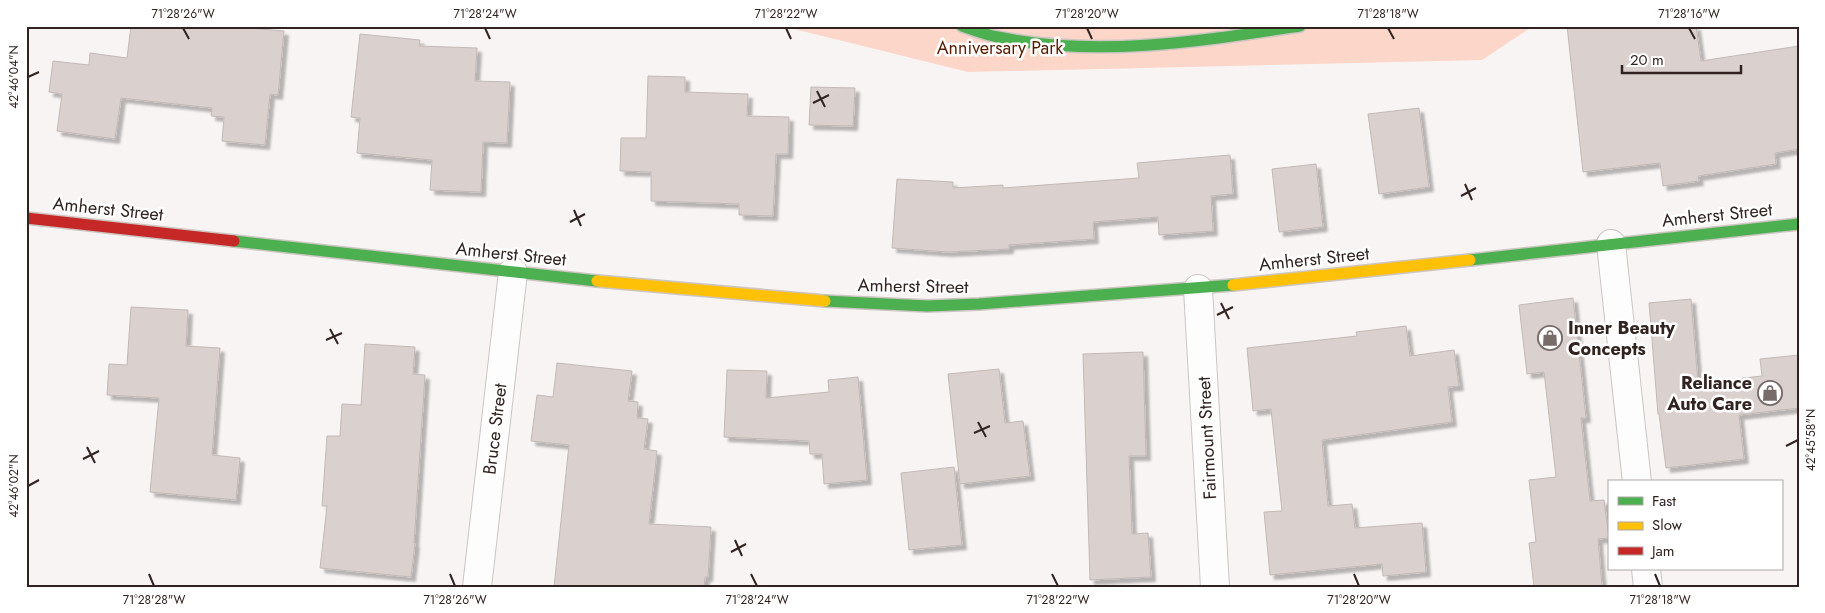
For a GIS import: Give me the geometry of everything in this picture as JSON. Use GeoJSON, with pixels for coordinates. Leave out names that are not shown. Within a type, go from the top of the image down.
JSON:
{"type":"FeatureCollection","features":[{"type":"Feature","properties":{"kind":"main road"},"geometry":{"type":"LineString","coordinates":[[962,26],[1001,38],[1046,43],[1117,46],[1217,38],[1300,26]]}},
{"type":"Feature","properties":{"kind":"main road","name":"Amherst Street"},"geometry":{"type":"LineString","coordinates":[[26,218],[513,272],[797,299],[927,306],[1198,289],[1799,224]]}},
{"type":"Feature","properties":{"kind":"street"},"geometry":{"type":"LineString","coordinates":[[1611,244],[1636,480]]}},
{"type":"Feature","properties":{"kind":"street","name":"Bruce Street"},"geometry":{"type":"LineString","coordinates":[[477,587],[513,272]]}},
{"type":"Feature","properties":{"kind":"street","name":"Fairmount Street"},"geometry":{"type":"LineString","coordinates":[[1198,289],[1215,587]]}},
{"type":"Feature","properties":{"kind":"street"},"geometry":{"type":"LineString","coordinates":[[1646,570],[1648,587]]}},
{"type":"Feature","properties":{"kind":"green space","name":"Anniversary Park"},"geometry":{"type":"Polygon","coordinates":[[[782,26],[1533,26],[1482,60],[968,72],[782,26]]]}},
{"type":"Feature","properties":{"kind":"building"},"geometry":{"type":"Polygon","coordinates":[[[131,26],[225,26],[284,31],[278,95],[270,94],[265,145],[222,141],[224,117],[211,116],[212,108],[121,98],[115,139],[57,131],[62,94],[49,92],[53,61],[89,65],[90,53],[127,58],[131,26]]]}},
{"type":"Feature","properties":{"kind":"building"},"geometry":{"type":"Polygon","coordinates":[[[1567,26],[1696,26],[1701,61],[1799,46],[1799,149],[1775,153],[1776,164],[1698,176],[1699,181],[1663,186],[1660,163],[1583,172],[1567,26]]]}},
{"type":"Feature","properties":{"kind":"building"},"geometry":{"type":"Polygon","coordinates":[[[360,34],[420,40],[419,46],[477,48],[475,81],[510,82],[507,143],[483,142],[481,192],[430,190],[432,160],[357,153],[360,118],[351,117],[360,34]]]}},
{"type":"Feature","properties":{"kind":"building"},"geometry":{"type":"Polygon","coordinates":[[[648,76],[685,77],[685,92],[748,94],[747,116],[789,117],[788,154],[776,154],[773,216],[739,215],[739,204],[651,201],[651,172],[620,171],[621,138],[646,138],[648,76]]]}},
{"type":"Feature","properties":{"kind":"building"},"geometry":{"type":"Polygon","coordinates":[[[811,87],[855,88],[853,126],[809,125],[811,87]]]}},
{"type":"Feature","properties":{"kind":"building"},"geometry":{"type":"Polygon","coordinates":[[[1419,108],[1429,187],[1379,194],[1368,114],[1419,108]]]}},
{"type":"Feature","properties":{"kind":"building"},"geometry":{"type":"Polygon","coordinates":[[[1230,155],[1233,194],[1211,196],[1213,231],[1159,235],[1158,217],[1093,222],[1094,239],[1009,245],[1009,249],[948,252],[892,248],[897,179],[953,182],[953,188],[1003,185],[1003,188],[1139,178],[1137,163],[1230,155]]]}},
{"type":"Feature","properties":{"kind":"building"},"geometry":{"type":"Polygon","coordinates":[[[1316,164],[1323,227],[1279,232],[1272,169],[1316,164]]]}},
{"type":"Feature","properties":{"kind":"building"},"geometry":{"type":"Polygon","coordinates":[[[1573,298],[1586,418],[1581,418],[1590,501],[1604,500],[1608,530],[1608,538],[1598,539],[1602,587],[1534,587],[1529,543],[1536,542],[1529,480],[1556,477],[1544,372],[1527,374],[1519,305],[1573,298]]]}},
{"type":"Feature","properties":{"kind":"building"},"geometry":{"type":"Polygon","coordinates":[[[1691,299],[1698,383],[1762,376],[1760,359],[1799,355],[1799,408],[1739,415],[1744,459],[1666,468],[1658,414],[1649,303],[1691,299]]]}},
{"type":"Feature","properties":{"kind":"building"},"geometry":{"type":"Polygon","coordinates":[[[131,307],[188,310],[186,346],[220,348],[212,455],[240,458],[236,500],[150,492],[159,398],[107,395],[109,364],[127,365],[131,307]]]}},
{"type":"Feature","properties":{"kind":"building"},"geometry":{"type":"Polygon","coordinates":[[[1406,326],[1410,356],[1454,350],[1459,386],[1448,387],[1452,422],[1322,440],[1328,506],[1352,504],[1355,528],[1422,523],[1426,572],[1383,576],[1382,564],[1270,575],[1264,512],[1282,511],[1271,409],[1253,411],[1247,348],[1357,336],[1356,332],[1406,326]]]}},
{"type":"Feature","properties":{"kind":"building"},"geometry":{"type":"Polygon","coordinates":[[[365,344],[415,347],[413,374],[425,375],[415,543],[411,577],[320,568],[327,506],[322,506],[327,436],[340,436],[342,404],[361,405],[365,344]]]}},
{"type":"Feature","properties":{"kind":"building"},"geometry":{"type":"Polygon","coordinates":[[[1143,352],[1146,456],[1129,456],[1132,534],[1148,533],[1151,577],[1090,580],[1083,354],[1143,352]]]}},
{"type":"Feature","properties":{"kind":"building"},"geometry":{"type":"Polygon","coordinates":[[[557,363],[632,371],[628,401],[638,402],[637,418],[648,419],[644,449],[657,451],[649,524],[711,527],[708,577],[705,577],[704,587],[554,587],[569,445],[531,441],[537,395],[553,397],[557,363]]]}},
{"type":"Feature","properties":{"kind":"building"},"geometry":{"type":"Polygon","coordinates":[[[999,369],[1005,423],[1023,421],[1030,476],[960,484],[948,374],[999,369]]]}},
{"type":"Feature","properties":{"kind":"building"},"geometry":{"type":"Polygon","coordinates":[[[727,370],[767,371],[766,398],[829,392],[828,380],[858,377],[867,480],[824,484],[822,454],[810,454],[809,441],[724,437],[727,370]]]}},
{"type":"Feature","properties":{"kind":"building"},"geometry":{"type":"Polygon","coordinates":[[[954,467],[962,545],[909,550],[901,473],[954,467]]]}},
{"type":"Feature","properties":{"kind":"traffic: fast"},"geometry":{"type":"LineString","coordinates":[[962,26],[994,36],[1035,43],[1111,47],[1187,42],[1300,26]]}},
{"type":"Feature","properties":{"kind":"traffic: fast"},"geometry":{"type":"LineString","coordinates":[[1470,260],[1799,224]]}},
{"type":"Feature","properties":{"kind":"traffic: fast"},"geometry":{"type":"LineString","coordinates":[[234,241],[597,281]]}},
{"type":"Feature","properties":{"kind":"traffic: fast"},"geometry":{"type":"LineString","coordinates":[[825,301],[927,306],[979,304],[1233,285]]}},
{"type":"Feature","properties":{"kind":"traffic: slow"},"geometry":{"type":"LineString","coordinates":[[1233,285],[1470,260]]}},
{"type":"Feature","properties":{"kind":"traffic: slow"},"geometry":{"type":"LineString","coordinates":[[597,281],[825,301]]}},
{"type":"Feature","properties":{"kind":"traffic: jam"},"geometry":{"type":"LineString","coordinates":[[26,218],[234,241]]}},
{"type":"Feature","properties":{"kind":"place","name":"Inner Beauty Concepts"},"geometry":{"type":"Point","coordinates":[1550,338]}},
{"type":"Feature","properties":{"kind":"place","name":"Reliance Auto Care"},"geometry":{"type":"Point","coordinates":[1770,393]}}]}
